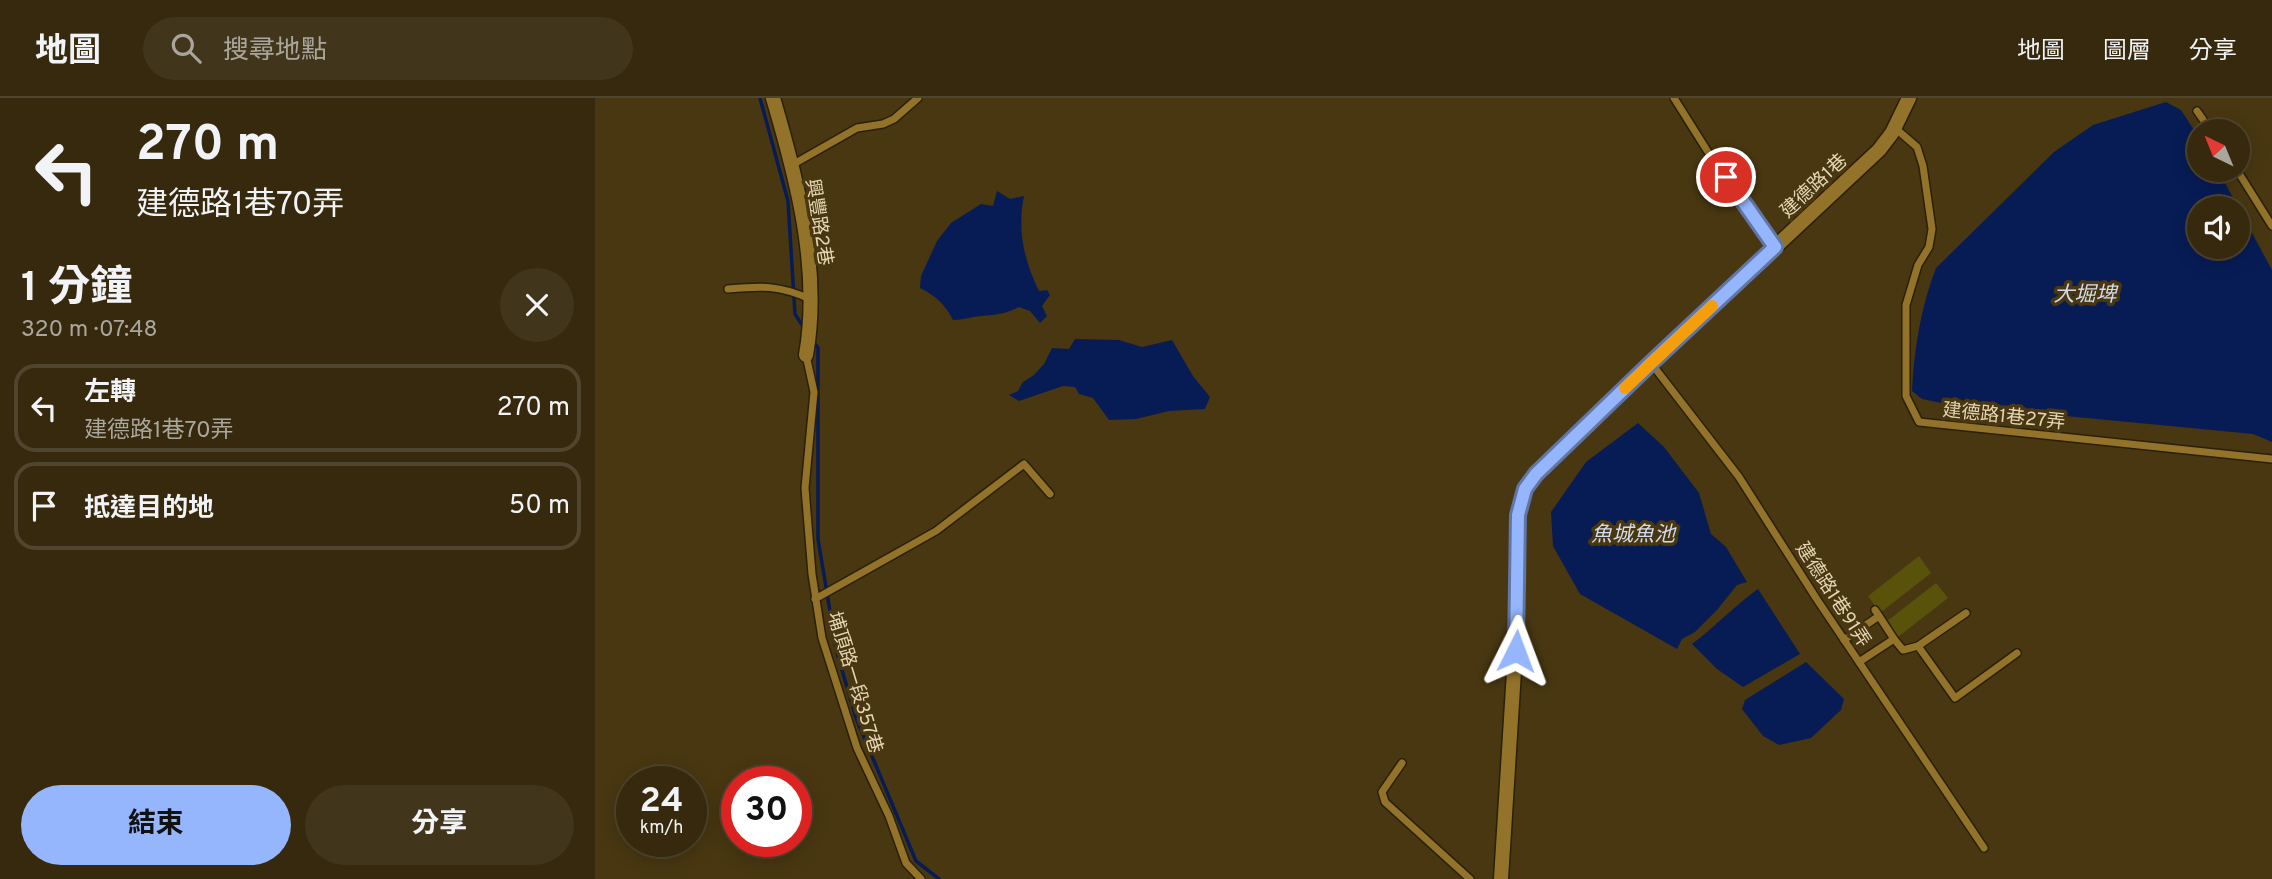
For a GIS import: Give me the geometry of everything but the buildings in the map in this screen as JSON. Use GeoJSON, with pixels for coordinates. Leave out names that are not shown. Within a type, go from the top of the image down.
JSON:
{"type":"FeatureCollection","features":[{"type":"Feature","properties":{"kind":"street","name":"興豐路2巷"},"geometry":{"type":"LineString","coordinates":[[773,98],[803,222],[811,299],[811,329],[806,355]]}},
{"type":"Feature","properties":{"kind":"street","name":"建德路1巷"},"geometry":{"type":"LineString","coordinates":[[1501,879],[1517,623],[1518,515],[1525,489],[1536,474],[1651,363],[1879,150],[1895,128],[1909,98]]}},
{"type":"Feature","properties":{"kind":"lane"},"geometry":{"type":"LineString","coordinates":[[791,166],[857,128],[883,124],[894,119],[918,98]]}},
{"type":"Feature","properties":{"kind":"lane"},"geometry":{"type":"LineString","coordinates":[[1674,98],[1713,160],[1775,247]]}},
{"type":"Feature","properties":{"kind":"lane"},"geometry":{"type":"LineString","coordinates":[[2197,111],[2203,119]]}},
{"type":"Feature","properties":{"kind":"lane","name":"建德路1巷27弄"},"geometry":{"type":"LineString","coordinates":[[1895,128],[1917,147],[1923,166],[1932,229],[1929,247],[1918,265],[1906,305],[1906,396],[1919,422],[2272,458]]}},
{"type":"Feature","properties":{"kind":"lane"},"geometry":{"type":"LineString","coordinates":[[2244,182],[2272,226]]}},
{"type":"Feature","properties":{"kind":"lane"},"geometry":{"type":"LineString","coordinates":[[728,289],[764,285],[788,289],[811,299]]}},
{"type":"Feature","properties":{"kind":"lane","name":"埔頂路一段357巷"},"geometry":{"type":"LineString","coordinates":[[806,355],[814,392],[805,488],[815,599],[822,638],[857,748],[889,816],[906,863],[921,879]]}},
{"type":"Feature","properties":{"kind":"lane","name":"建德路1巷91弄"},"geometry":{"type":"LineString","coordinates":[[1651,363],[1739,477],[1843,640],[1984,848]]}},
{"type":"Feature","properties":{"kind":"lane"},"geometry":{"type":"LineString","coordinates":[[815,599],[936,531],[1024,464],[1050,494]]}},
{"type":"Feature","properties":{"kind":"lane"},"geometry":{"type":"LineString","coordinates":[[1843,640],[1877,613],[1903,650],[1918,646],[1966,613]]}},
{"type":"Feature","properties":{"kind":"lane"},"geometry":{"type":"LineString","coordinates":[[1859,662],[1894,639]]}},
{"type":"Feature","properties":{"kind":"lane"},"geometry":{"type":"LineString","coordinates":[[1918,646],[1955,698],[2017,653]]}},
{"type":"Feature","properties":{"kind":"lane"},"geometry":{"type":"LineString","coordinates":[[1402,762],[1382,792],[1385,802],[1470,879]]}},
{"type":"Feature","properties":{"kind":"water","name":"大堀埤"},"geometry":{"type":"Polygon","coordinates":[[[2166,102],[2181,110],[2187,119],[2187,182],[2224,182],[2232,196],[2187,196],[2187,259],[2250,259],[2250,229],[2272,270],[2272,442],[2253,434],[1951,405],[1922,399],[1912,391],[1919,328],[1936,268],[2054,152],[2093,125],[2166,102]]]}},
{"type":"Feature","properties":{"kind":"water"},"geometry":{"type":"Polygon","coordinates":[[[997,191],[1010,199],[1024,196],[1021,221],[1026,257],[1039,291],[1047,290],[1050,295],[1042,306],[1047,316],[1040,323],[1030,311],[1019,307],[1000,314],[953,320],[939,301],[920,288],[921,276],[937,241],[951,223],[981,204],[993,206],[997,191]]]}},
{"type":"Feature","properties":{"kind":"water"},"geometry":{"type":"Polygon","coordinates":[[[1075,339],[1119,340],[1142,347],[1172,340],[1193,376],[1210,397],[1205,409],[1169,411],[1136,419],[1109,420],[1093,398],[1079,394],[1075,387],[1063,386],[1019,401],[1009,395],[1018,391],[1023,382],[1034,375],[1044,364],[1052,348],[1069,349],[1075,339]]]}},
{"type":"Feature","properties":{"kind":"water","name":"魚城魚池"},"geometry":{"type":"Polygon","coordinates":[[[1638,423],[1664,447],[1699,493],[1711,534],[1726,547],[1747,582],[1737,585],[1695,632],[1682,639],[1677,649],[1580,594],[1553,546],[1551,512],[1586,462],[1638,423]]]}},
{"type":"Feature","properties":{"kind":"water"},"geometry":{"type":"Polygon","coordinates":[[[1758,589],[1800,654],[1743,687],[1717,669],[1692,644],[1758,589]]]}},
{"type":"Feature","properties":{"kind":"water"},"geometry":{"type":"Polygon","coordinates":[[[1806,662],[1844,699],[1841,710],[1811,738],[1779,745],[1763,736],[1742,709],[1745,700],[1806,662]]]}},
{"type":"Feature","properties":{"kind":"waterway"},"geometry":{"type":"LineString","coordinates":[[760,98],[788,201],[795,314],[804,328]]}},
{"type":"Feature","properties":{"kind":"waterway"},"geometry":{"type":"LineString","coordinates":[[812,340],[818,348],[818,539],[837,653],[856,718],[916,861],[939,879]]}},
{"type":"Feature","properties":{"kind":"slow traffic"},"geometry":{"type":"LineString","coordinates":[[1625,388],[1712,306]]}},
{"type":"Feature","properties":{"kind":"route"},"geometry":{"type":"LineString","coordinates":[[1516,651],[1518,515],[1525,489],[1536,474],[1632,381],[1775,247],[1726,177]]}}]}
